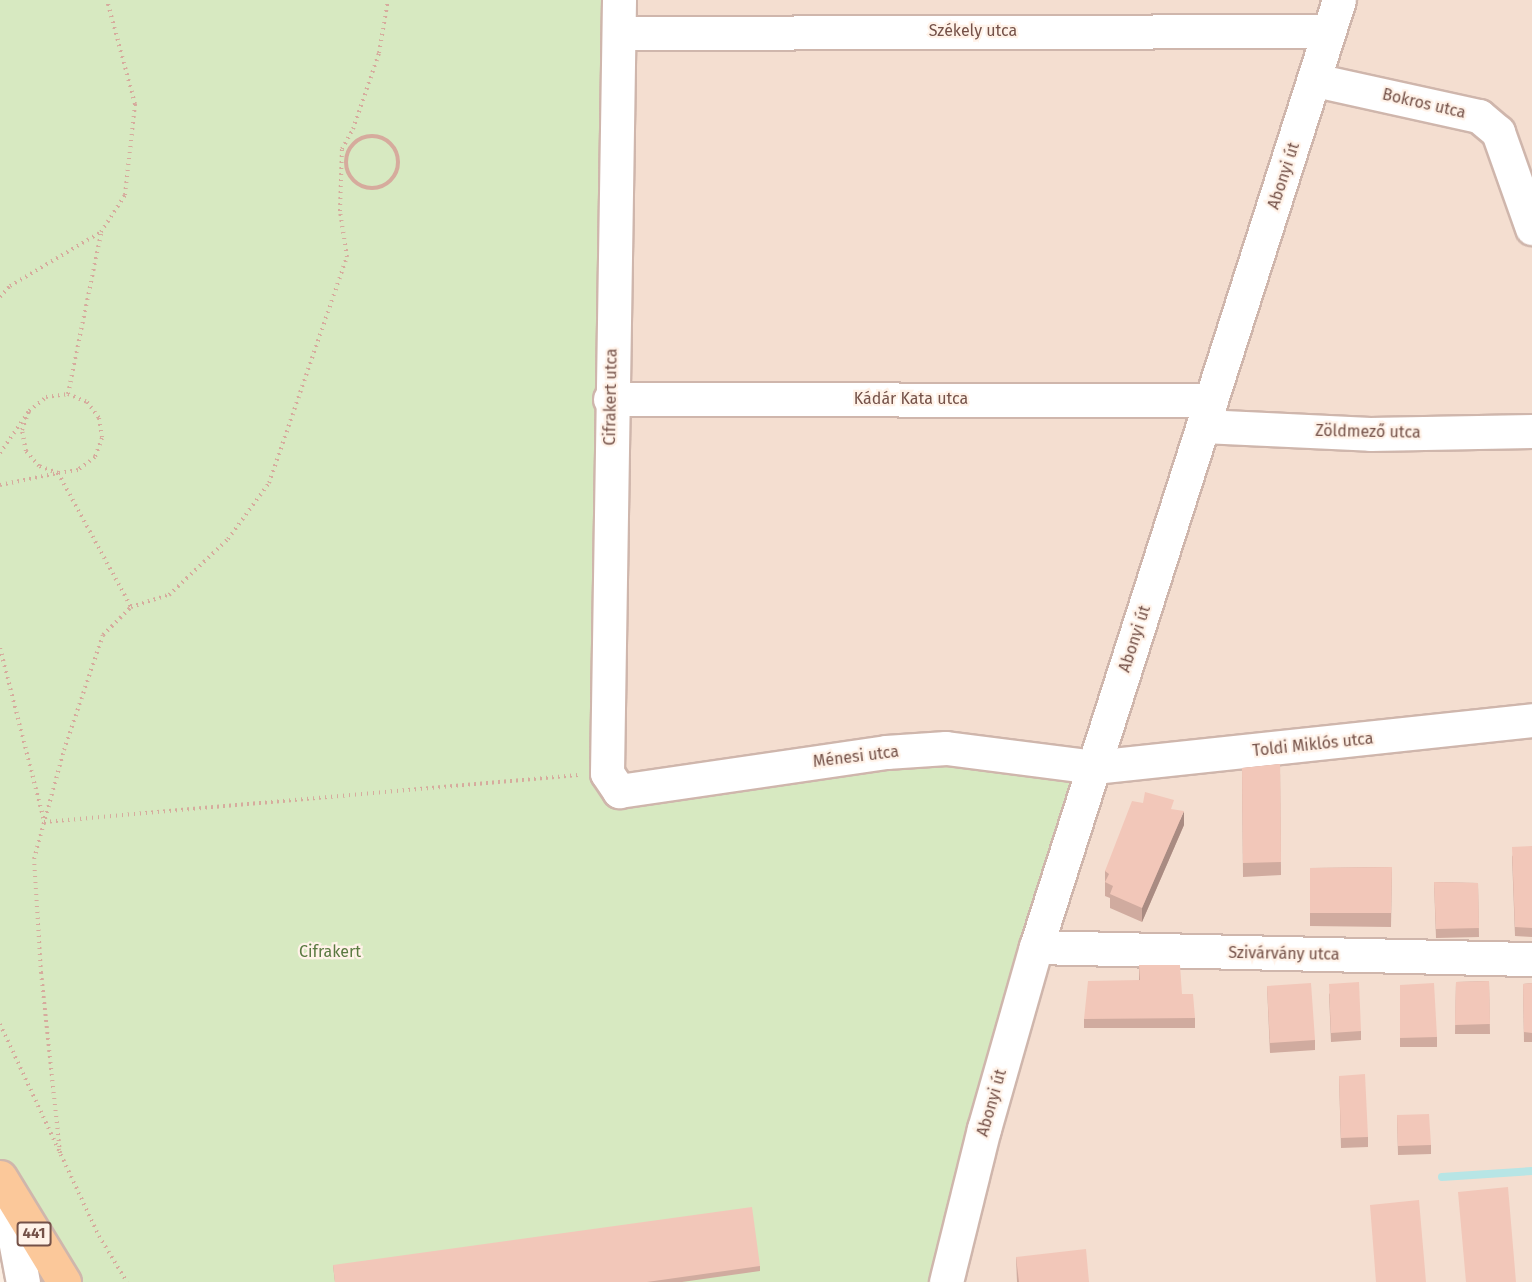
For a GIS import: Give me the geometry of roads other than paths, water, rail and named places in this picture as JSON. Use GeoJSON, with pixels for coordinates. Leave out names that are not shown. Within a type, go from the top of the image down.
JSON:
{"type":"FeatureCollection","features":[{"type":"Feature","properties":{"kind":"main road","name":"441"},"geometry":{"type":"LineString","coordinates":[[2,1181],[64,1282]]}},
{"type":"Feature","properties":{"kind":"street","name":"Cifrakert utca"},"geometry":{"type":"LineString","coordinates":[[613,782],[610,399],[619,0]]}},
{"type":"Feature","properties":{"kind":"street","name":"Abonyi út"},"geometry":{"type":"LineString","coordinates":[[946,1282],[984,1129],[1036,947],[1316,80],[1326,32],[1339,0]]}},
{"type":"Feature","properties":{"kind":"street","name":"Székely utca"},"geometry":{"type":"LineString","coordinates":[[619,33],[1326,32]]}},
{"type":"Feature","properties":{"kind":"street","name":"Bokros utca"},"geometry":{"type":"LineString","coordinates":[[1316,80],[1479,116],[1498,132],[1532,228]]}},
{"type":"Feature","properties":{"kind":"street","name":"Kádár Kata utca"},"geometry":{"type":"LineString","coordinates":[[610,399],[1207,413]]}},
{"type":"Feature","properties":{"kind":"street","name":"Zöldmező utca"},"geometry":{"type":"LineString","coordinates":[[1207,413],[1370,434],[1532,431]]}},
{"type":"Feature","properties":{"kind":"street","name":"Toldi Miklós utca"},"geometry":{"type":"LineString","coordinates":[[1094,766],[1532,720]]}},
{"type":"Feature","properties":{"kind":"street","name":"Ménesi utca"},"geometry":{"type":"LineString","coordinates":[[613,782],[886,752],[946,748],[1094,766]]}},
{"type":"Feature","properties":{"kind":"street","name":"Szivárvány utca"},"geometry":{"type":"LineString","coordinates":[[1036,947],[1532,959]]}},
{"type":"Feature","properties":{"kind":"street"},"geometry":{"type":"LineString","coordinates":[[2,1181],[23,1282]]}},
{"type":"Feature","properties":{"kind":"waterway"},"geometry":{"type":"LineString","coordinates":[[1442,1177],[1532,1171]]}},
{"type":"Feature","properties":{"kind":"park label","name":"Cifrakert"},"geometry":{"type":"Point","coordinates":[330,952]}}]}
